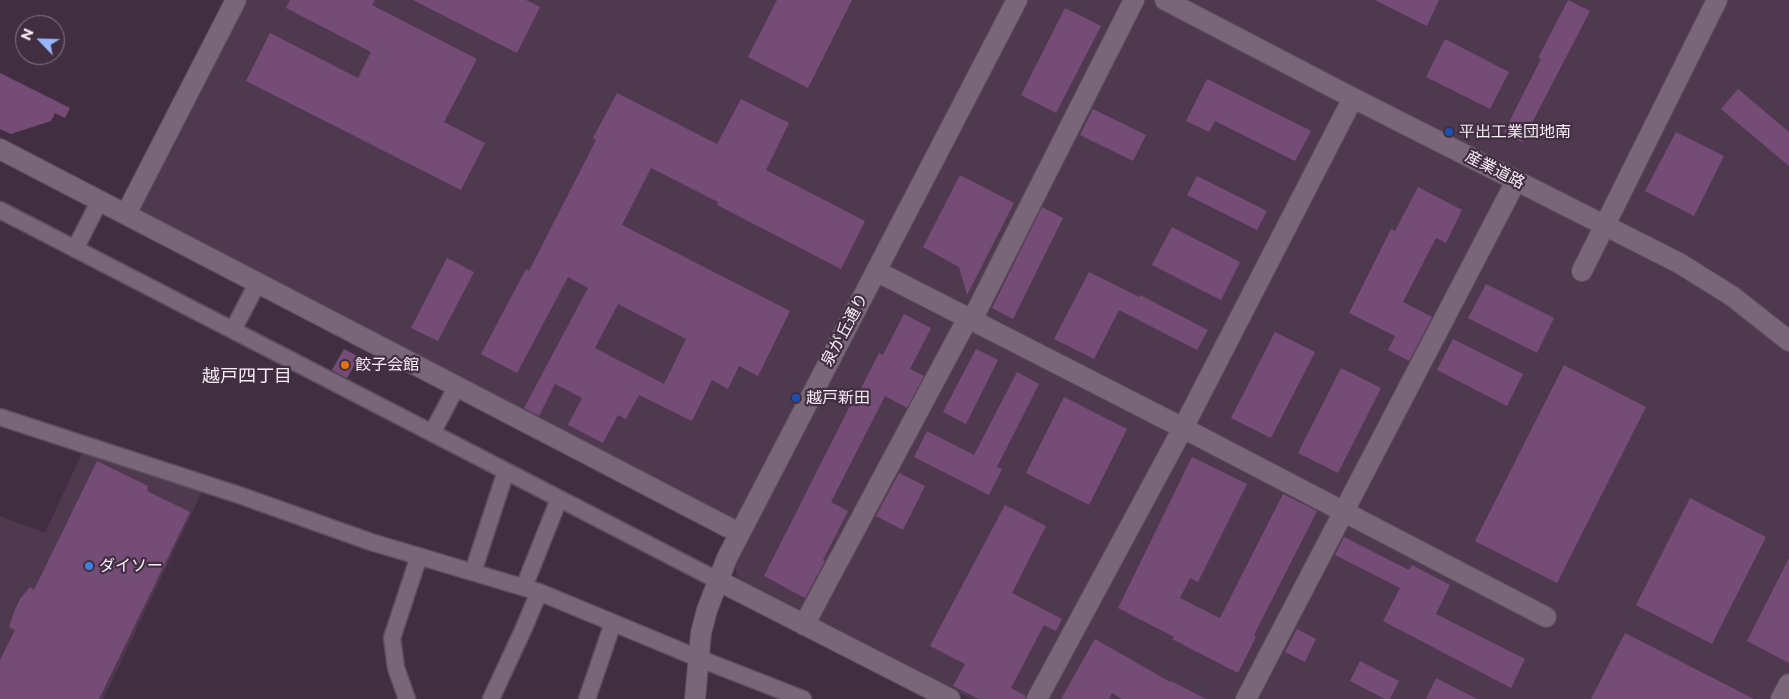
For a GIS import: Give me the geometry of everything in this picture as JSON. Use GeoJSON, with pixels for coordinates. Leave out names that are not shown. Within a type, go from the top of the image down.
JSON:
{"type":"FeatureCollection","features":[{"type":"Feature","properties":{"kind":"street"},"geometry":{"type":"LineString","coordinates":[[126,214],[236,0]]}},
{"type":"Feature","properties":{"kind":"street","name":"泉が丘通り"},"geometry":{"type":"LineString","coordinates":[[696,699],[701,633],[717,580],[739,533],[1017,0]]}},
{"type":"Feature","properties":{"kind":"street"},"geometry":{"type":"LineString","coordinates":[[804,625],[970,319],[1134,0]]}},
{"type":"Feature","properties":{"kind":"street","name":"産業道路"},"geometry":{"type":"LineString","coordinates":[[1165,0],[1352,98],[1679,263],[1732,296],[1789,340]]}},
{"type":"Feature","properties":{"kind":"street"},"geometry":{"type":"LineString","coordinates":[[1582,271],[1718,0]]}},
{"type":"Feature","properties":{"kind":"street"},"geometry":{"type":"LineString","coordinates":[[1037,699],[1183,428],[1352,98]]}},
{"type":"Feature","properties":{"kind":"street"},"geometry":{"type":"LineString","coordinates":[[0,149],[739,533]]}},
{"type":"Feature","properties":{"kind":"street"},"geometry":{"type":"LineString","coordinates":[[1246,699],[1516,181]]}},
{"type":"Feature","properties":{"kind":"street"},"geometry":{"type":"LineString","coordinates":[[75,249],[100,200]]}},
{"type":"Feature","properties":{"kind":"street"},"geometry":{"type":"LineString","coordinates":[[0,210],[950,699]]}},
{"type":"Feature","properties":{"kind":"street"},"geometry":{"type":"LineString","coordinates":[[876,271],[1546,617]]}},
{"type":"Feature","properties":{"kind":"street"},"geometry":{"type":"LineString","coordinates":[[233,330],[258,282]]}},
{"type":"Feature","properties":{"kind":"street"},"geometry":{"type":"LineString","coordinates":[[432,433],[457,386]]}},
{"type":"Feature","properties":{"kind":"street"},"geometry":{"type":"LineString","coordinates":[[0,417],[238,495],[371,542],[531,590],[803,699]]}},
{"type":"Feature","properties":{"kind":"street"},"geometry":{"type":"LineString","coordinates":[[473,572],[506,471]]}},
{"type":"Feature","properties":{"kind":"street"},"geometry":{"type":"LineString","coordinates":[[491,699],[531,590],[559,498]]}},
{"type":"Feature","properties":{"kind":"street"},"geometry":{"type":"LineString","coordinates":[[407,699],[396,668],[392,638],[420,556]]}},
{"type":"Feature","properties":{"kind":"street"},"geometry":{"type":"LineString","coordinates":[[588,699],[613,623]]}},
{"type":"Feature","properties":{"kind":"street"},"geometry":{"type":"LineString","coordinates":[[1781,699],[1789,684]]}},
{"type":"Feature","properties":{"kind":"shaded area"},"geometry":{"type":"Polygon","coordinates":[[[247,0],[1789,0],[1789,699],[971,699],[738,580],[736,562],[751,533],[140,214],[139,207],[247,0]]]}},
{"type":"Feature","properties":{"kind":"shaded area"},"geometry":{"type":"Polygon","coordinates":[[[83,451],[203,490],[103,699],[0,699],[0,516],[45,533],[83,451]]]}},
{"type":"Feature","properties":{"kind":"building"},"geometry":{"type":"Polygon","coordinates":[[[290,0],[375,0],[372,5],[477,59],[444,122],[485,143],[461,190],[246,81],[270,33],[358,78],[371,52],[286,8],[290,0]]]}},
{"type":"Feature","properties":{"kind":"building"},"geometry":{"type":"Polygon","coordinates":[[[413,0],[526,0],[540,7],[517,53],[413,0]]]}},
{"type":"Feature","properties":{"kind":"building"},"geometry":{"type":"Polygon","coordinates":[[[777,0],[852,0],[808,88],[748,57],[777,0]]]}},
{"type":"Feature","properties":{"kind":"building"},"geometry":{"type":"Polygon","coordinates":[[[1375,0],[1439,0],[1427,26],[1375,0]]]}},
{"type":"Feature","properties":{"kind":"building"},"geometry":{"type":"Polygon","coordinates":[[[1568,0],[1590,11],[1522,142],[1504,132],[1541,59],[1538,58],[1568,0]]]}},
{"type":"Feature","properties":{"kind":"building"},"geometry":{"type":"Polygon","coordinates":[[[1065,8],[1101,26],[1056,113],[1021,95],[1065,8]]]}},
{"type":"Feature","properties":{"kind":"building"},"geometry":{"type":"Polygon","coordinates":[[[1445,39],[1509,72],[1490,109],[1426,77],[1445,39]]]}},
{"type":"Feature","properties":{"kind":"building"},"geometry":{"type":"Polygon","coordinates":[[[0,73],[70,108],[65,118],[55,113],[51,121],[11,134],[0,129],[0,73]]]}},
{"type":"Feature","properties":{"kind":"building"},"geometry":{"type":"Polygon","coordinates":[[[1207,79],[1311,131],[1295,161],[1215,121],[1209,132],[1186,121],[1207,79]]]}},
{"type":"Feature","properties":{"kind":"building"},"geometry":{"type":"Polygon","coordinates":[[[1738,89],[1789,132],[1789,166],[1721,109],[1738,89]]]}},
{"type":"Feature","properties":{"kind":"building"},"geometry":{"type":"Polygon","coordinates":[[[617,93],[717,144],[741,99],[789,123],[766,170],[865,221],[841,269],[717,205],[718,202],[651,168],[622,225],[790,311],[758,376],[739,366],[728,389],[712,380],[692,421],[639,395],[626,419],[618,415],[603,443],[568,425],[582,398],[555,384],[539,416],[524,408],[588,288],[568,277],[517,373],[481,354],[526,269],[529,271],[596,140],[593,138],[617,93]],[[618,304],[595,348],[664,384],[686,339],[618,304]]]}},
{"type":"Feature","properties":{"kind":"building"},"geometry":{"type":"Polygon","coordinates":[[[1093,109],[1146,135],[1133,161],[1080,135],[1093,109]]]}},
{"type":"Feature","properties":{"kind":"building"},"geometry":{"type":"Polygon","coordinates":[[[1676,132],[1724,156],[1694,216],[1645,191],[1676,132]]]}},
{"type":"Feature","properties":{"kind":"building"},"geometry":{"type":"Polygon","coordinates":[[[960,175],[1014,203],[967,295],[959,267],[923,247],[960,175]]]}},
{"type":"Feature","properties":{"kind":"building"},"geometry":{"type":"Polygon","coordinates":[[[1197,176],[1267,211],[1257,230],[1187,195],[1197,176]]]}},
{"type":"Feature","properties":{"kind":"building"},"geometry":{"type":"Polygon","coordinates":[[[1418,187],[1462,210],[1446,243],[1436,238],[1403,302],[1432,317],[1409,361],[1388,350],[1395,336],[1349,313],[1391,229],[1395,231],[1418,187]]]}},
{"type":"Feature","properties":{"kind":"building"},"geometry":{"type":"Polygon","coordinates":[[[1042,207],[1063,218],[1013,319],[992,308],[1042,207]]]}},
{"type":"Feature","properties":{"kind":"building"},"geometry":{"type":"Polygon","coordinates":[[[1172,227],[1240,262],[1221,300],[1152,265],[1172,227]]]}},
{"type":"Feature","properties":{"kind":"building"},"geometry":{"type":"Polygon","coordinates":[[[447,258],[474,272],[438,341],[411,328],[447,258]]]}},
{"type":"Feature","properties":{"kind":"building"},"geometry":{"type":"Polygon","coordinates":[[[1089,272],[1139,297],[1140,295],[1208,330],[1197,350],[1119,310],[1094,359],[1054,339],[1089,272]]]}},
{"type":"Feature","properties":{"kind":"building"},"geometry":{"type":"Polygon","coordinates":[[[1486,284],[1554,318],[1537,353],[1468,318],[1486,284]]]}},
{"type":"Feature","properties":{"kind":"building"},"geometry":{"type":"Polygon","coordinates":[[[904,314],[931,328],[910,369],[924,376],[907,408],[885,396],[831,502],[848,511],[823,560],[825,561],[805,598],[764,576],[855,396],[857,396],[879,353],[883,355],[904,314]]]}},
{"type":"Feature","properties":{"kind":"building"},"geometry":{"type":"Polygon","coordinates":[[[1275,332],[1315,352],[1271,438],[1231,418],[1275,332]]]}},
{"type":"Feature","properties":{"kind":"building"},"geometry":{"type":"Polygon","coordinates":[[[1453,339],[1523,374],[1507,406],[1437,370],[1453,339]]]}},
{"type":"Feature","properties":{"kind":"building","name":"餃子会館"},"geometry":{"type":"Polygon","coordinates":[[[344,349],[359,357],[347,378],[332,370],[344,349]]]}},
{"type":"Feature","properties":{"kind":"building"},"geometry":{"type":"Polygon","coordinates":[[[976,349],[998,360],[966,424],[943,412],[976,349]]]}},
{"type":"Feature","properties":{"kind":"building"},"geometry":{"type":"Polygon","coordinates":[[[1564,365],[1646,407],[1557,583],[1475,541],[1564,365]]]}},
{"type":"Feature","properties":{"kind":"building"},"geometry":{"type":"Polygon","coordinates":[[[1341,368],[1381,388],[1338,473],[1298,453],[1341,368]]]}},
{"type":"Feature","properties":{"kind":"building"},"geometry":{"type":"Polygon","coordinates":[[[1017,372],[1039,384],[997,467],[1002,469],[989,495],[914,457],[927,431],[974,455],[1017,372]]]}},
{"type":"Feature","properties":{"kind":"building"},"geometry":{"type":"Polygon","coordinates":[[[1064,397],[1127,429],[1089,505],[1026,473],[1064,397]]]}},
{"type":"Feature","properties":{"kind":"building"},"geometry":{"type":"Polygon","coordinates":[[[1192,457],[1247,484],[1198,582],[1190,578],[1180,598],[1220,618],[1283,494],[1317,511],[1254,635],[1256,637],[1238,673],[1172,639],[1174,637],[1118,608],[1192,457]]]}},
{"type":"Feature","properties":{"kind":"building"},"geometry":{"type":"Polygon","coordinates":[[[97,461],[148,486],[147,491],[190,512],[99,699],[0,699],[0,660],[15,630],[9,627],[14,612],[20,599],[30,587],[34,590],[97,461]]]}},
{"type":"Feature","properties":{"kind":"building"},"geometry":{"type":"Polygon","coordinates":[[[899,473],[925,486],[903,530],[876,516],[899,473]]]}},
{"type":"Feature","properties":{"kind":"building"},"geometry":{"type":"Polygon","coordinates":[[[1690,498],[1766,537],[1712,644],[1636,605],[1690,498]]]}},
{"type":"Feature","properties":{"kind":"building"},"geometry":{"type":"Polygon","coordinates":[[[1005,505],[1046,526],[1012,593],[1062,619],[1056,631],[1044,625],[1011,688],[1026,696],[1025,699],[979,699],[953,686],[965,664],[930,646],[1005,505]]]}},
{"type":"Feature","properties":{"kind":"building"},"geometry":{"type":"Polygon","coordinates":[[[1344,537],[1409,570],[1412,565],[1450,585],[1436,614],[1525,659],[1511,688],[1383,621],[1400,588],[1335,555],[1344,537]]]}},
{"type":"Feature","properties":{"kind":"building"},"geometry":{"type":"Polygon","coordinates":[[[1789,558],[1789,663],[1747,641],[1789,558]]]}},
{"type":"Feature","properties":{"kind":"building"},"geometry":{"type":"Polygon","coordinates":[[[1297,629],[1316,639],[1305,662],[1285,652],[1297,629]]]}},
{"type":"Feature","properties":{"kind":"building"},"geometry":{"type":"Polygon","coordinates":[[[1625,633],[1754,699],[1591,699],[1625,633]]]}},
{"type":"Feature","properties":{"kind":"building"},"geometry":{"type":"Polygon","coordinates":[[[1095,639],[1170,682],[1206,699],[1122,699],[1112,693],[1109,699],[1061,699],[1095,639]]]}},
{"type":"Feature","properties":{"kind":"building"},"geometry":{"type":"Polygon","coordinates":[[[1360,661],[1399,681],[1390,699],[1385,699],[1350,681],[1360,661]]]}},
{"type":"Feature","properties":{"kind":"building"},"geometry":{"type":"Polygon","coordinates":[[[1436,678],[1477,699],[1426,699],[1436,678]]]}},
{"type":"Feature","properties":{"kind":"place","name":"平出工業団地南"},"geometry":{"type":"Point","coordinates":[1449,132]}},
{"type":"Feature","properties":{"kind":"place","name":"餃子会館"},"geometry":{"type":"Point","coordinates":[345,365]}},
{"type":"Feature","properties":{"kind":"place","name":"越戸新田"},"geometry":{"type":"Point","coordinates":[796,398]}},
{"type":"Feature","properties":{"kind":"place","name":"ダイソー"},"geometry":{"type":"Point","coordinates":[89,566]}},
{"type":"Feature","properties":{"kind":"district","name":"越戸四丁目"},"geometry":{"type":"Point","coordinates":[247,377]}}]}
